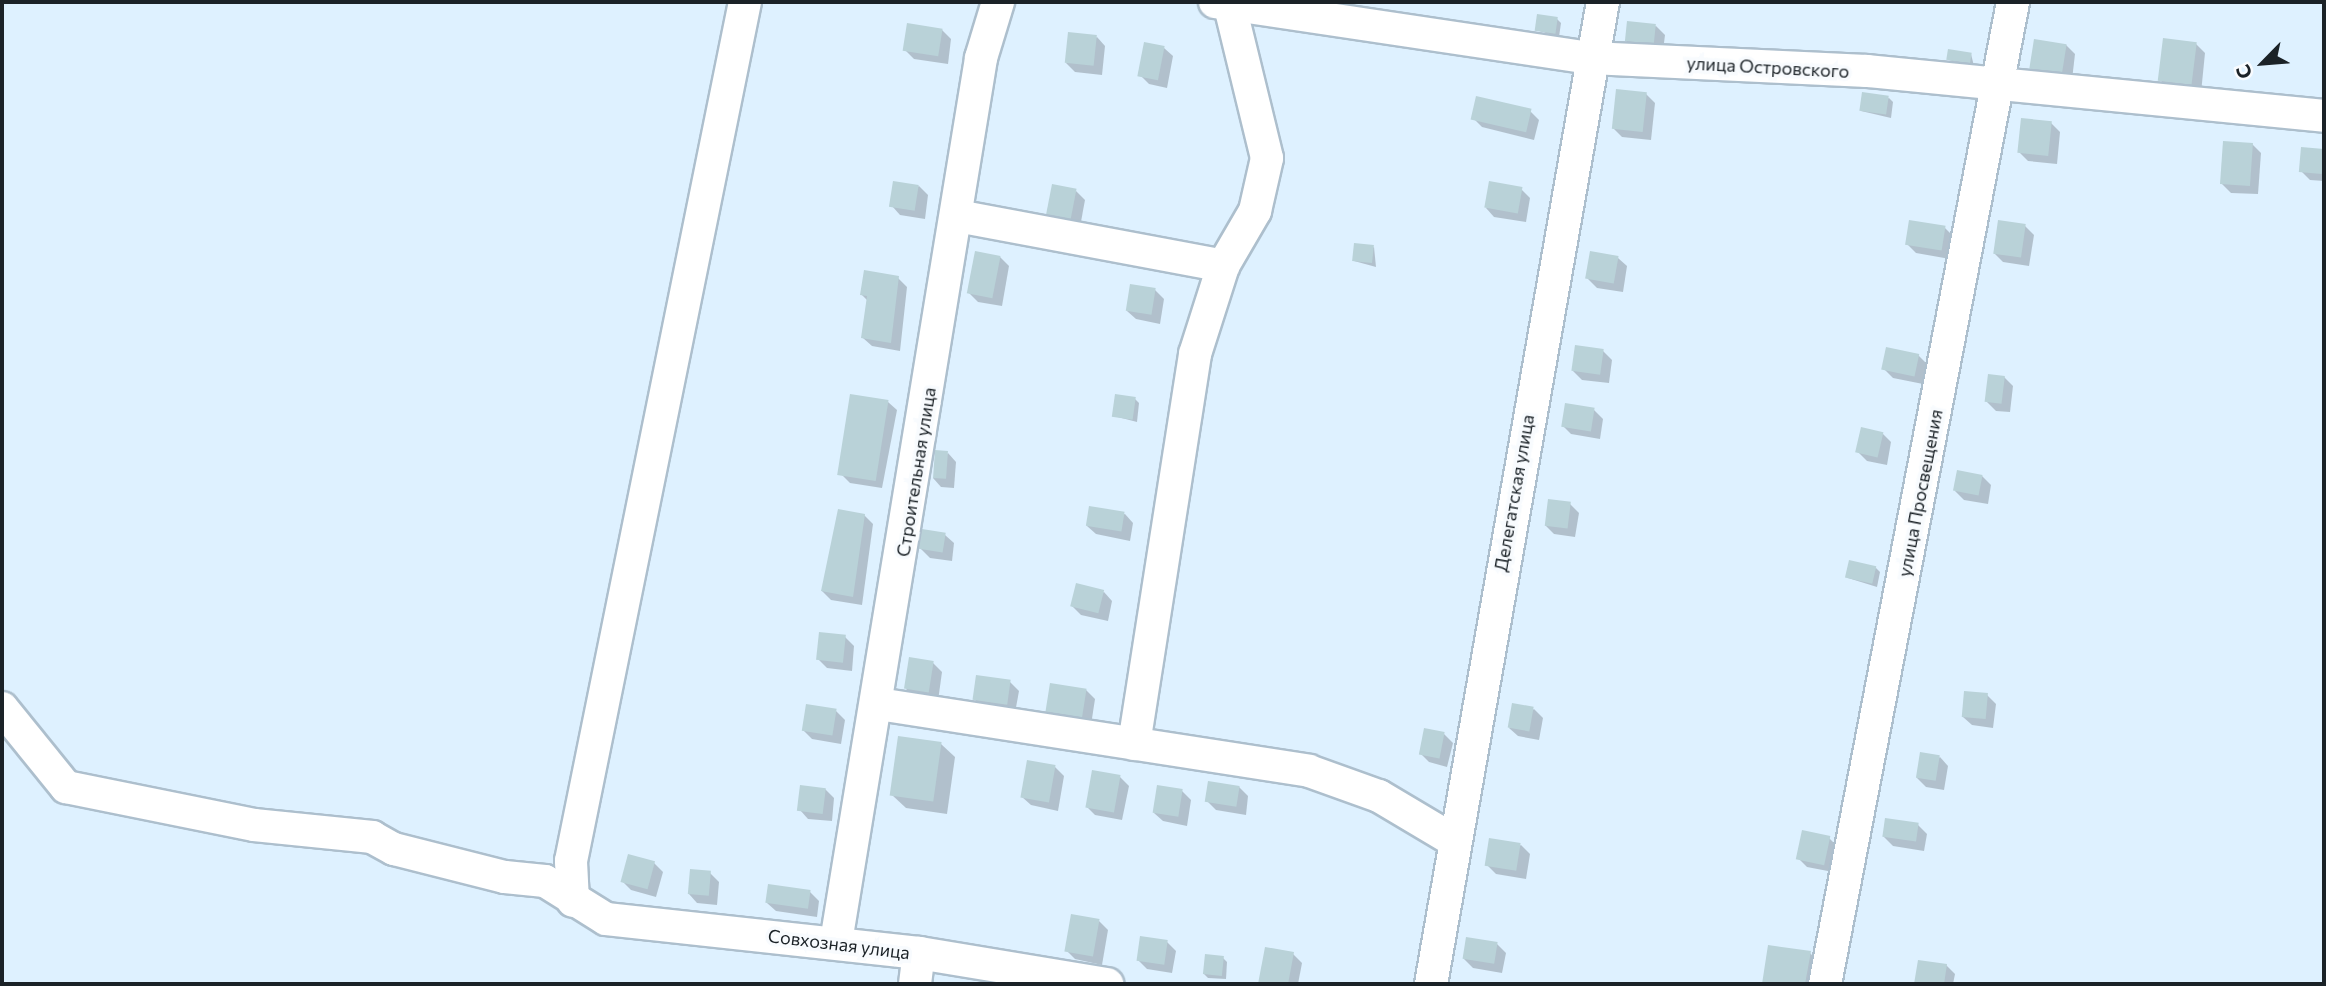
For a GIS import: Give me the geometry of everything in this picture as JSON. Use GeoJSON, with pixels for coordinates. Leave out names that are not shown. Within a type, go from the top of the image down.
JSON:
{"type":"FeatureCollection","features":[{"type":"Feature","properties":{"kind":"street"},"geometry":{"type":"LineString","coordinates":[[573,901],[571,861],[745,2]]}},
{"type":"Feature","properties":{"kind":"street","name":"Строительная улица"},"geometry":{"type":"LineString","coordinates":[[836,942],[878,705],[981,58],[998,2]]}},
{"type":"Feature","properties":{"kind":"street","name":"Делегатская улица"},"geometry":{"type":"LineString","coordinates":[[1431,984],[1452,840],[1602,2]]}},
{"type":"Feature","properties":{"kind":"street","name":"улица Просвещения"},"geometry":{"type":"LineString","coordinates":[[1825,984],[2013,2]]}},
{"type":"Feature","properties":{"kind":"street"},"geometry":{"type":"LineString","coordinates":[[1134,744],[1195,354],[1223,266],[1255,211],[1267,158],[1222,4]]}},
{"type":"Feature","properties":{"kind":"street","name":"улица Островского"},"geometry":{"type":"LineString","coordinates":[[1222,4],[1591,58],[1867,71],[2324,116]]}},
{"type":"Feature","properties":{"kind":"street"},"geometry":{"type":"LineString","coordinates":[[957,216],[1223,266]]}},
{"type":"Feature","properties":{"kind":"street"},"geometry":{"type":"LineString","coordinates":[[878,705],[1309,771],[1379,796],[1452,840]]}},
{"type":"Feature","properties":{"kind":"street","name":"Совхозная улица"},"geometry":{"type":"LineString","coordinates":[[2,708],[66,787],[254,825],[372,836],[394,849],[505,877],[545,881],[573,901],[606,919],[836,942],[1107,984]]}},
{"type":"Feature","properties":{"kind":"street"},"geometry":{"type":"LineString","coordinates":[[915,984],[919,953]]}},
{"type":"Feature","properties":{"kind":"building"},"geometry":{"type":"Polygon","coordinates":[[[1537,14],[1558,17],[1555,34],[1535,31],[1537,14]]]}},
{"type":"Feature","properties":{"kind":"building"},"geometry":{"type":"Polygon","coordinates":[[[1627,21],[1656,24],[1654,44],[1625,41],[1627,21]]]}},
{"type":"Feature","properties":{"kind":"building"},"geometry":{"type":"Polygon","coordinates":[[[907,23],[943,29],[938,56],[903,51],[907,23]]]}},
{"type":"Feature","properties":{"kind":"building"},"geometry":{"type":"Polygon","coordinates":[[[1068,32],[1097,35],[1094,66],[1065,63],[1068,32]]]}},
{"type":"Feature","properties":{"kind":"building"},"geometry":{"type":"Polygon","coordinates":[[[2163,38],[2197,42],[2192,85],[2158,81],[2163,38]]]}},
{"type":"Feature","properties":{"kind":"building"},"geometry":{"type":"Polygon","coordinates":[[[2034,39],[2067,44],[2062,74],[2029,69],[2034,39]]]}},
{"type":"Feature","properties":{"kind":"building"},"geometry":{"type":"Polygon","coordinates":[[[1144,42],[1165,46],[1158,80],[1137,76],[1144,42]]]}},
{"type":"Feature","properties":{"kind":"building"},"geometry":{"type":"Polygon","coordinates":[[[1948,49],[1972,53],[1970,64],[1946,60],[1948,49]]]}},
{"type":"Feature","properties":{"kind":"building"},"geometry":{"type":"Polygon","coordinates":[[[1616,89],[1647,92],[1643,132],[1612,129],[1616,89]]]}},
{"type":"Feature","properties":{"kind":"building"},"geometry":{"type":"Polygon","coordinates":[[[1862,92],[1889,96],[1886,115],[1859,111],[1862,92]]]}},
{"type":"Feature","properties":{"kind":"building"},"geometry":{"type":"Polygon","coordinates":[[[1476,96],[1532,109],[1526,132],[1471,119],[1476,96]]]}},
{"type":"Feature","properties":{"kind":"building"},"geometry":{"type":"Polygon","coordinates":[[[2021,118],[2052,121],[2048,156],[2017,153],[2021,118]]]}},
{"type":"Feature","properties":{"kind":"building"},"geometry":{"type":"Polygon","coordinates":[[[2223,141],[2253,143],[2250,186],[2220,184],[2223,141]]]}},
{"type":"Feature","properties":{"kind":"building"},"geometry":{"type":"Polygon","coordinates":[[[2301,147],[2324,149],[2322,174],[2299,172],[2301,147]]]}},
{"type":"Feature","properties":{"kind":"building"},"geometry":{"type":"Polygon","coordinates":[[[893,181],[919,185],[915,211],[889,207],[893,181]]]}},
{"type":"Feature","properties":{"kind":"building"},"geometry":{"type":"Polygon","coordinates":[[[1489,181],[1522,187],[1518,213],[1484,208],[1489,181]]]}},
{"type":"Feature","properties":{"kind":"building"},"geometry":{"type":"Polygon","coordinates":[[[1052,184],[1077,189],[1071,219],[1046,214],[1052,184]]]}},
{"type":"Feature","properties":{"kind":"building"},"geometry":{"type":"Polygon","coordinates":[[[1909,220],[1946,226],[1942,250],[1905,245],[1909,220]]]}},
{"type":"Feature","properties":{"kind":"building"},"geometry":{"type":"Polygon","coordinates":[[[1998,220],[2026,224],[2021,258],[1993,254],[1998,220]]]}},
{"type":"Feature","properties":{"kind":"building"},"geometry":{"type":"Polygon","coordinates":[[[1354,243],[1374,245],[1372,263],[1352,261],[1354,243]]]}},
{"type":"Feature","properties":{"kind":"building"},"geometry":{"type":"Polygon","coordinates":[[[975,251],[1001,256],[992,298],[967,293],[975,251]]]}},
{"type":"Feature","properties":{"kind":"building"},"geometry":{"type":"Polygon","coordinates":[[[1590,251],[1619,256],[1614,284],[1585,279],[1590,251]]]}},
{"type":"Feature","properties":{"kind":"building"},"geometry":{"type":"Polygon","coordinates":[[[864,270],[899,276],[891,343],[861,338],[867,296],[860,295],[864,270]]]}},
{"type":"Feature","properties":{"kind":"building"},"geometry":{"type":"Polygon","coordinates":[[[1130,284],[1156,288],[1151,315],[1126,311],[1130,284]]]}},
{"type":"Feature","properties":{"kind":"building"},"geometry":{"type":"Polygon","coordinates":[[[1575,345],[1604,349],[1600,375],[1571,371],[1575,345]]]}},
{"type":"Feature","properties":{"kind":"building"},"geometry":{"type":"Polygon","coordinates":[[[1886,347],[1919,354],[1914,377],[1881,369],[1886,347]]]}},
{"type":"Feature","properties":{"kind":"building"},"geometry":{"type":"Polygon","coordinates":[[[1988,374],[2005,376],[2001,404],[1985,402],[1988,374]]]}},
{"type":"Feature","properties":{"kind":"building"},"geometry":{"type":"Polygon","coordinates":[[[850,394],[889,400],[876,481],[837,475],[850,394]]]}},
{"type":"Feature","properties":{"kind":"building"},"geometry":{"type":"Polygon","coordinates":[[[1115,394],[1136,397],[1133,420],[1112,417],[1115,394]]]}},
{"type":"Feature","properties":{"kind":"building"},"geometry":{"type":"Polygon","coordinates":[[[1565,403],[1595,408],[1591,431],[1561,427],[1565,403]]]}},
{"type":"Feature","properties":{"kind":"building"},"geometry":{"type":"Polygon","coordinates":[[[1861,427],[1883,432],[1878,458],[1855,452],[1861,427]]]}},
{"type":"Feature","properties":{"kind":"building"},"geometry":{"type":"Polygon","coordinates":[[[935,450],[948,451],[946,479],[933,478],[935,450]]]}},
{"type":"Feature","properties":{"kind":"building"},"geometry":{"type":"Polygon","coordinates":[[[1957,470],[1983,475],[1979,496],[1953,491],[1957,470]]]}},
{"type":"Feature","properties":{"kind":"building"},"geometry":{"type":"Polygon","coordinates":[[[1548,499],[1571,502],[1568,529],[1545,526],[1548,499]]]}},
{"type":"Feature","properties":{"kind":"building"},"geometry":{"type":"Polygon","coordinates":[[[1089,506],[1125,512],[1121,531],[1086,526],[1089,506]]]}},
{"type":"Feature","properties":{"kind":"building"},"geometry":{"type":"Polygon","coordinates":[[[838,509],[865,514],[853,597],[821,591],[838,509]]]}},
{"type":"Feature","properties":{"kind":"building"},"geometry":{"type":"Polygon","coordinates":[[[922,529],[946,533],[943,553],[919,549],[922,529]]]}},
{"type":"Feature","properties":{"kind":"building"},"geometry":{"type":"Polygon","coordinates":[[[1849,560],[1876,566],[1872,584],[1845,578],[1849,560]]]}},
{"type":"Feature","properties":{"kind":"building"},"geometry":{"type":"Polygon","coordinates":[[[1076,583],[1104,590],[1098,613],[1070,606],[1076,583]]]}},
{"type":"Feature","properties":{"kind":"building"},"geometry":{"type":"Polygon","coordinates":[[[819,632],[846,635],[843,663],[816,660],[819,632]]]}},
{"type":"Feature","properties":{"kind":"building"},"geometry":{"type":"Polygon","coordinates":[[[909,657],[934,661],[929,693],[904,689],[909,657]]]}},
{"type":"Feature","properties":{"kind":"building"},"geometry":{"type":"Polygon","coordinates":[[[976,675],[1011,680],[1007,705],[973,700],[976,675]]]}},
{"type":"Feature","properties":{"kind":"building"},"geometry":{"type":"Polygon","coordinates":[[[1050,683],[1087,689],[1082,717],[1045,712],[1050,683]]]}},
{"type":"Feature","properties":{"kind":"building"},"geometry":{"type":"Polygon","coordinates":[[[1964,691],[1988,693],[1986,719],[1962,717],[1964,691]]]}},
{"type":"Feature","properties":{"kind":"building"},"geometry":{"type":"Polygon","coordinates":[[[1512,703],[1534,707],[1529,731],[1508,728],[1512,703]]]}},
{"type":"Feature","properties":{"kind":"building"},"geometry":{"type":"Polygon","coordinates":[[[806,704],[837,709],[832,736],[802,731],[806,704]]]}},
{"type":"Feature","properties":{"kind":"building"},"geometry":{"type":"Polygon","coordinates":[[[1424,728],[1445,732],[1439,759],[1419,755],[1424,728]]]}},
{"type":"Feature","properties":{"kind":"building"},"geometry":{"type":"Polygon","coordinates":[[[898,736],[942,742],[933,802],[890,795],[898,736]]]}},
{"type":"Feature","properties":{"kind":"building"},"geometry":{"type":"Polygon","coordinates":[[[1920,752],[1940,755],[1936,781],[1916,778],[1920,752]]]}},
{"type":"Feature","properties":{"kind":"building"},"geometry":{"type":"Polygon","coordinates":[[[1027,760],[1056,765],[1049,802],[1020,797],[1027,760]]]}},
{"type":"Feature","properties":{"kind":"building"},"geometry":{"type":"Polygon","coordinates":[[[1092,770],[1121,775],[1114,812],[1085,807],[1092,770]]]}},
{"type":"Feature","properties":{"kind":"building"},"geometry":{"type":"Polygon","coordinates":[[[1208,781],[1240,786],[1236,807],[1205,802],[1208,781]]]}},
{"type":"Feature","properties":{"kind":"building"},"geometry":{"type":"Polygon","coordinates":[[[800,785],[826,788],[823,814],[797,811],[800,785]]]}},
{"type":"Feature","properties":{"kind":"building"},"geometry":{"type":"Polygon","coordinates":[[[1157,785],[1183,789],[1178,817],[1153,813],[1157,785]]]}},
{"type":"Feature","properties":{"kind":"building"},"geometry":{"type":"Polygon","coordinates":[[[1885,818],[1919,823],[1916,842],[1882,837],[1885,818]]]}},
{"type":"Feature","properties":{"kind":"building"},"geometry":{"type":"Polygon","coordinates":[[[1802,830],[1830,836],[1824,865],[1796,859],[1802,830]]]}},
{"type":"Feature","properties":{"kind":"building"},"geometry":{"type":"Polygon","coordinates":[[[1489,838],[1521,843],[1516,871],[1485,866],[1489,838]]]}},
{"type":"Feature","properties":{"kind":"building"},"geometry":{"type":"Polygon","coordinates":[[[628,854],[655,861],[648,889],[620,882],[628,854]]]}},
{"type":"Feature","properties":{"kind":"building"},"geometry":{"type":"Polygon","coordinates":[[[690,869],[711,871],[709,896],[688,894],[690,869]]]}},
{"type":"Feature","properties":{"kind":"building"},"geometry":{"type":"Polygon","coordinates":[[[768,884],[811,890],[808,909],[765,903],[768,884]]]}},
{"type":"Feature","properties":{"kind":"building"},"geometry":{"type":"Polygon","coordinates":[[[1071,914],[1100,919],[1093,956],[1064,951],[1071,914]]]}},
{"type":"Feature","properties":{"kind":"building"},"geometry":{"type":"Polygon","coordinates":[[[1140,936],[1168,940],[1164,965],[1137,961],[1140,936]]]}},
{"type":"Feature","properties":{"kind":"building"},"geometry":{"type":"Polygon","coordinates":[[[1466,937],[1498,942],[1494,964],[1463,959],[1466,937]]]}},
{"type":"Feature","properties":{"kind":"building"},"geometry":{"type":"Polygon","coordinates":[[[1768,945],[1811,951],[1805,984],[1762,984],[1768,945]]]}},
{"type":"Feature","properties":{"kind":"building"},"geometry":{"type":"Polygon","coordinates":[[[1265,947],[1294,952],[1288,984],[1258,984],[1265,947]]]}},
{"type":"Feature","properties":{"kind":"building"},"geometry":{"type":"Polygon","coordinates":[[[1205,954],[1224,956],[1222,976],[1203,974],[1205,954]]]}},
{"type":"Feature","properties":{"kind":"building"},"geometry":{"type":"Polygon","coordinates":[[[1918,960],[1947,964],[1944,984],[1914,984],[1918,960]]]}}]}
